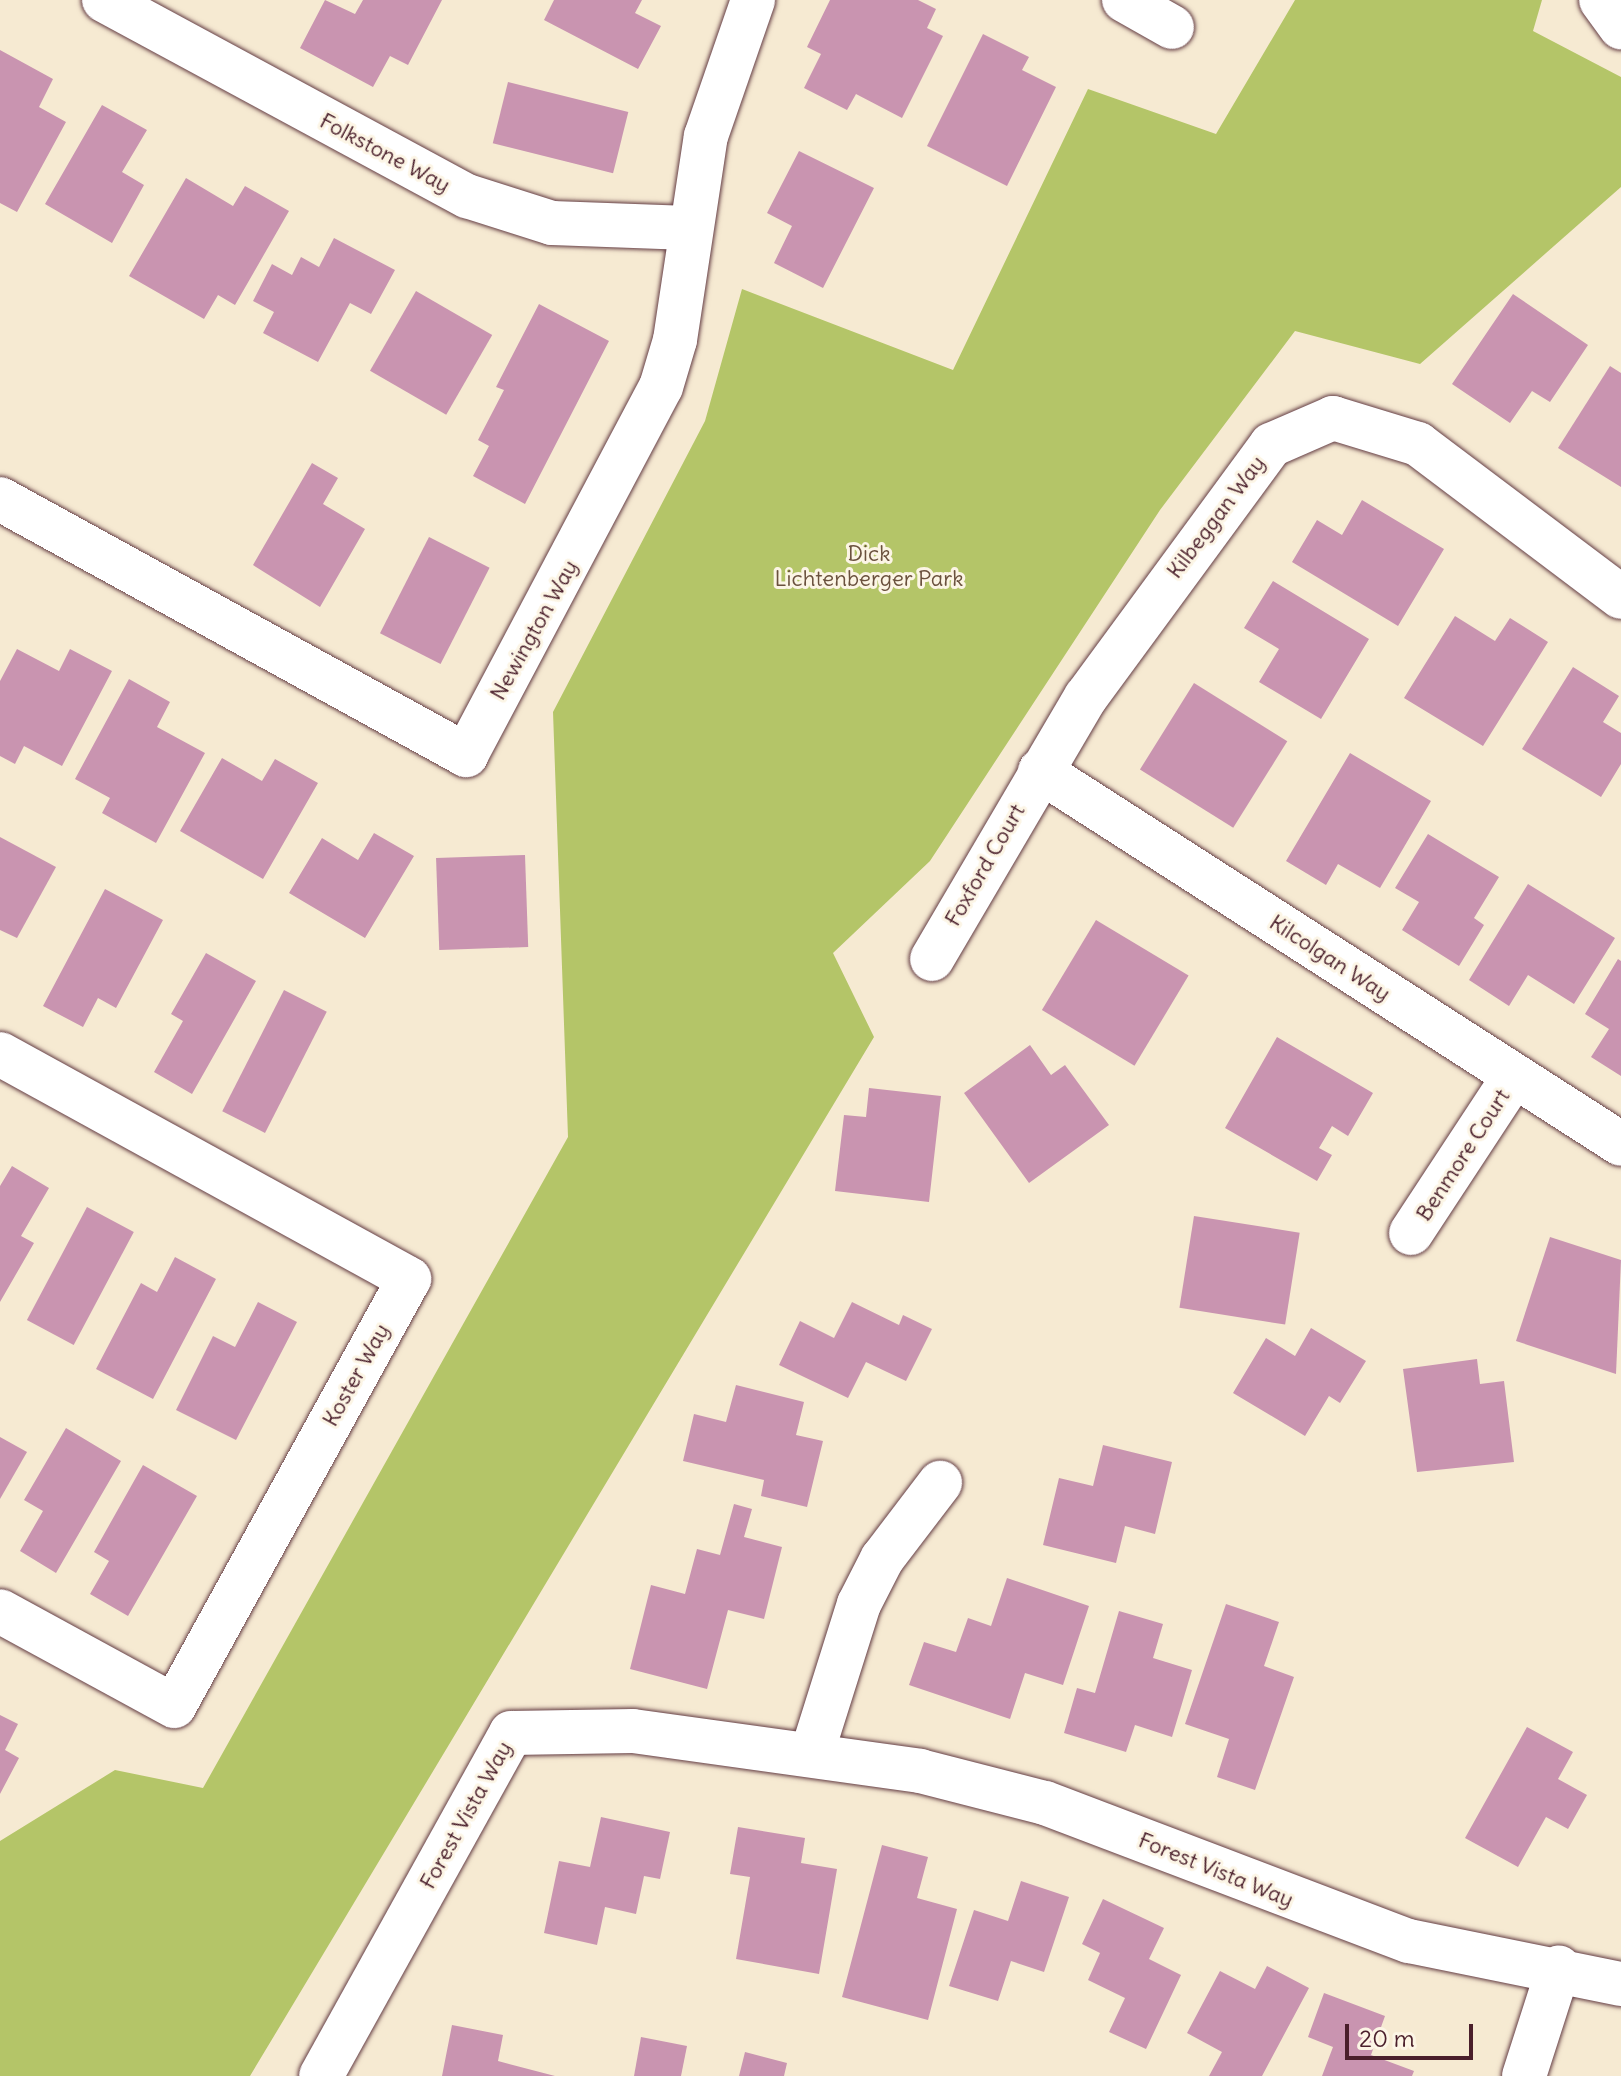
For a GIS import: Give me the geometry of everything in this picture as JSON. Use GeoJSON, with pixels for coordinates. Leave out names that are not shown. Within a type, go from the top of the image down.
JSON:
{"type":"FeatureCollection","features":[{"type":"Feature","properties":{"kind":"street","name":"Folkstone Way"},"geometry":{"type":"LineString","coordinates":[[104,0],[467,196],[552,223],[689,228]]}},
{"type":"Feature","properties":{"kind":"street","name":"Newington Way"},"geometry":{"type":"LineString","coordinates":[[0,499],[466,755],[642,434],[675,340],[689,228],[720,84],[753,0]]}},
{"type":"Feature","properties":{"kind":"street"},"geometry":{"type":"LineString","coordinates":[[1124,0],[1172,27]]}},
{"type":"Feature","properties":{"kind":"street"},"geometry":{"type":"LineString","coordinates":[[1601,0],[1621,28]]}},
{"type":"Feature","properties":{"kind":"street","name":"Kilbeggan Way"},"geometry":{"type":"LineString","coordinates":[[1040,771],[1271,445],[1333,418],[1418,444],[1621,597]]}},
{"type":"Feature","properties":{"kind":"street","name":"Foxford Court"},"geometry":{"type":"LineString","coordinates":[[932,959],[1040,771]]}},
{"type":"Feature","properties":{"kind":"street","name":"Kilcolgan Way"},"geometry":{"type":"LineString","coordinates":[[1040,771],[1621,1144]]}},
{"type":"Feature","properties":{"kind":"street","name":"Koster Way"},"geometry":{"type":"LineString","coordinates":[[0,1054],[409,1279],[174,1706],[0,1611]]}},
{"type":"Feature","properties":{"kind":"street","name":"Benmore Court"},"geometry":{"type":"LineString","coordinates":[[1411,1233],[1514,1076]]}},
{"type":"Feature","properties":{"kind":"street"},"geometry":{"type":"LineString","coordinates":[[812,1753],[859,1604],[888,1549],[940,1483]]}},
{"type":"Feature","properties":{"kind":"street","name":"Forest Vista Way"},"geometry":{"type":"LineString","coordinates":[[321,2076],[511,1733],[633,1731],[812,1753],[1045,1803],[1394,1936],[1559,1967],[1621,1984]]}},
{"type":"Feature","properties":{"kind":"street"},"geometry":{"type":"LineString","coordinates":[[1524,2076],[1559,1967]]}},
{"type":"Feature","properties":{"kind":"green space","name":"Dick Lichtenberger Park"},"geometry":{"type":"Polygon","coordinates":[[[1295,0],[1542,0],[1533,31],[1621,77],[1621,187],[1420,364],[1295,331],[1160,510],[930,861],[833,953],[874,1037],[250,2076],[0,2076],[0,1841],[115,1770],[203,1788],[568,1137],[553,712],[705,421],[742,289],[953,370],[1088,89],[1216,134],[1295,0]]]}},
{"type":"Feature","properties":{"kind":"building"},"geometry":{"type":"Polygon","coordinates":[[[325,0],[355,14],[363,0],[442,0],[408,65],[390,56],[373,87],[300,48],[325,0]]]}},
{"type":"Feature","properties":{"kind":"building"},"geometry":{"type":"Polygon","coordinates":[[[554,0],[642,0],[635,13],[661,26],[638,69],[544,20],[554,0]]]}},
{"type":"Feature","properties":{"kind":"building"},"geometry":{"type":"Polygon","coordinates":[[[830,0],[918,0],[936,9],[927,28],[943,36],[902,118],[856,94],[847,110],[804,88],[821,54],[807,47],[830,0]]]}},
{"type":"Feature","properties":{"kind":"building"},"geometry":{"type":"Polygon","coordinates":[[[983,34],[1029,57],[1022,70],[1056,87],[1007,186],[927,146],[983,34]]]}},
{"type":"Feature","properties":{"kind":"building"},"geometry":{"type":"Polygon","coordinates":[[[0,50],[53,79],[39,107],[66,122],[17,212],[0,203],[0,50]]]}},
{"type":"Feature","properties":{"kind":"building"},"geometry":{"type":"Polygon","coordinates":[[[508,82],[628,112],[613,173],[493,143],[508,82]]]}},
{"type":"Feature","properties":{"kind":"building"},"geometry":{"type":"Polygon","coordinates":[[[102,105],[147,130],[122,172],[144,185],[112,243],[45,204],[102,105]]]}},
{"type":"Feature","properties":{"kind":"building"},"geometry":{"type":"Polygon","coordinates":[[[799,151],[874,188],[823,288],[774,263],[792,226],[767,213],[799,151]]]}},
{"type":"Feature","properties":{"kind":"building"},"geometry":{"type":"Polygon","coordinates":[[[186,178],[233,206],[245,186],[289,211],[235,305],[218,295],[204,319],[129,276],[186,178]]]}},
{"type":"Feature","properties":{"kind":"building"},"geometry":{"type":"Polygon","coordinates":[[[334,238],[395,270],[371,314],[350,303],[318,362],[263,333],[274,312],[253,301],[272,264],[292,275],[301,257],[319,267],[334,238]]]}},
{"type":"Feature","properties":{"kind":"building"},"geometry":{"type":"Polygon","coordinates":[[[416,291],[492,335],[446,415],[370,371],[416,291]]]}},
{"type":"Feature","properties":{"kind":"building"},"geometry":{"type":"Polygon","coordinates":[[[1513,294],[1588,345],[1550,402],[1532,391],[1510,423],[1452,384],[1513,294]]]}},
{"type":"Feature","properties":{"kind":"building"},"geometry":{"type":"Polygon","coordinates":[[[539,304],[609,341],[525,504],[473,476],[489,446],[478,440],[504,390],[496,387],[539,304]]]}},
{"type":"Feature","properties":{"kind":"building"},"geometry":{"type":"Polygon","coordinates":[[[1610,366],[1621,373],[1621,487],[1558,448],[1610,366]]]}},
{"type":"Feature","properties":{"kind":"building"},"geometry":{"type":"Polygon","coordinates":[[[312,463],[338,478],[323,504],[365,529],[320,607],[253,565],[312,463]]]}},
{"type":"Feature","properties":{"kind":"building"},"geometry":{"type":"Polygon","coordinates":[[[1362,500],[1444,549],[1398,626],[1292,562],[1317,520],[1342,535],[1362,500]]]}},
{"type":"Feature","properties":{"kind":"building"},"geometry":{"type":"Polygon","coordinates":[[[429,537],[490,568],[441,664],[380,633],[429,537]]]}},
{"type":"Feature","properties":{"kind":"building"},"geometry":{"type":"Polygon","coordinates":[[[1273,581],[1369,639],[1321,719],[1259,682],[1279,649],[1244,628],[1273,581]]]}},
{"type":"Feature","properties":{"kind":"building"},"geometry":{"type":"Polygon","coordinates":[[[1455,616],[1495,641],[1510,618],[1548,642],[1483,746],[1404,698],[1455,616]]]}},
{"type":"Feature","properties":{"kind":"building"},"geometry":{"type":"Polygon","coordinates":[[[17,649],[59,671],[70,649],[112,671],[62,766],[24,746],[15,764],[0,756],[0,681],[17,649]]]}},
{"type":"Feature","properties":{"kind":"building"},"geometry":{"type":"Polygon","coordinates":[[[1573,667],[1619,696],[1603,722],[1621,733],[1621,764],[1601,797],[1522,749],[1573,667]]]}},
{"type":"Feature","properties":{"kind":"building"},"geometry":{"type":"Polygon","coordinates":[[[129,679],[170,702],[157,727],[205,753],[156,843],[102,813],[110,798],[75,779],[129,679]]]}},
{"type":"Feature","properties":{"kind":"building"},"geometry":{"type":"Polygon","coordinates":[[[1194,683],[1287,741],[1233,828],[1140,770],[1194,683]]]}},
{"type":"Feature","properties":{"kind":"building"},"geometry":{"type":"Polygon","coordinates":[[[1350,753],[1431,801],[1380,888],[1338,864],[1326,885],[1286,861],[1350,753]]]}},
{"type":"Feature","properties":{"kind":"building"},"geometry":{"type":"Polygon","coordinates":[[[222,758],[262,781],[275,759],[318,783],[263,879],[180,831],[222,758]]]}},
{"type":"Feature","properties":{"kind":"building"},"geometry":{"type":"Polygon","coordinates":[[[374,833],[414,856],[365,938],[289,893],[322,838],[358,860],[374,833]]]}},
{"type":"Feature","properties":{"kind":"building"},"geometry":{"type":"Polygon","coordinates":[[[1428,834],[1499,877],[1474,918],[1484,925],[1459,966],[1402,930],[1419,902],[1395,888],[1428,834]]]}},
{"type":"Feature","properties":{"kind":"building"},"geometry":{"type":"Polygon","coordinates":[[[0,837],[56,867],[17,938],[0,930],[0,837]]]}},
{"type":"Feature","properties":{"kind":"building"},"geometry":{"type":"Polygon","coordinates":[[[525,855],[528,947],[439,950],[436,858],[525,855]]]}},
{"type":"Feature","properties":{"kind":"building"},"geometry":{"type":"Polygon","coordinates":[[[1528,884],[1615,938],[1574,1004],[1528,975],[1509,1006],[1469,980],[1528,884]]]}},
{"type":"Feature","properties":{"kind":"building"},"geometry":{"type":"Polygon","coordinates":[[[105,889],[163,920],[116,1008],[98,998],[83,1027],[43,1006],[105,889]]]}},
{"type":"Feature","properties":{"kind":"building"},"geometry":{"type":"Polygon","coordinates":[[[1096,920],[1189,976],[1134,1066],[1042,1010],[1096,920]]]}},
{"type":"Feature","properties":{"kind":"building"},"geometry":{"type":"Polygon","coordinates":[[[206,953],[256,981],[192,1094],[154,1072],[183,1021],[171,1014],[206,953]]]}},
{"type":"Feature","properties":{"kind":"building"},"geometry":{"type":"Polygon","coordinates":[[[1618,959],[1621,961],[1621,1076],[1591,1057],[1609,1029],[1585,1014],[1618,959]]]}},
{"type":"Feature","properties":{"kind":"building"},"geometry":{"type":"Polygon","coordinates":[[[284,990],[327,1012],[265,1133],[222,1111],[284,990]]]}},
{"type":"Feature","properties":{"kind":"building"},"geometry":{"type":"Polygon","coordinates":[[[1277,1037],[1373,1093],[1348,1136],[1332,1126],[1319,1148],[1332,1155],[1317,1181],[1225,1128],[1277,1037]]]}},
{"type":"Feature","properties":{"kind":"building"},"geometry":{"type":"Polygon","coordinates":[[[1030,1045],[1051,1075],[1065,1065],[1109,1125],[1029,1183],[964,1093],[1030,1045]]]}},
{"type":"Feature","properties":{"kind":"building"},"geometry":{"type":"Polygon","coordinates":[[[869,1088],[941,1096],[929,1202],[835,1191],[844,1115],[866,1117],[869,1088]]]}},
{"type":"Feature","properties":{"kind":"building"},"geometry":{"type":"Polygon","coordinates":[[[12,1166],[49,1188],[21,1236],[34,1243],[0,1302],[0,1186],[12,1166]]]}},
{"type":"Feature","properties":{"kind":"building"},"geometry":{"type":"Polygon","coordinates":[[[87,1207],[134,1232],[74,1345],[27,1320],[87,1207]]]}},
{"type":"Feature","properties":{"kind":"building"},"geometry":{"type":"Polygon","coordinates":[[[1194,1216],[1300,1233],[1285,1325],[1179,1308],[1194,1216]]]}},
{"type":"Feature","properties":{"kind":"building"},"geometry":{"type":"Polygon","coordinates":[[[1550,1237],[1621,1260],[1616,1374],[1516,1341],[1550,1237]]]}},
{"type":"Feature","properties":{"kind":"building"},"geometry":{"type":"Polygon","coordinates":[[[175,1257],[216,1279],[153,1399],[96,1369],[141,1283],[157,1292],[175,1257]]]}},
{"type":"Feature","properties":{"kind":"building"},"geometry":{"type":"Polygon","coordinates":[[[258,1302],[297,1322],[236,1440],[176,1410],[213,1336],[235,1347],[258,1302]]]}},
{"type":"Feature","properties":{"kind":"building"},"geometry":{"type":"Polygon","coordinates":[[[852,1302],[899,1325],[903,1315],[932,1329],[906,1381],[866,1362],[848,1398],[779,1365],[800,1321],[834,1338],[852,1302]]]}},
{"type":"Feature","properties":{"kind":"building"},"geometry":{"type":"Polygon","coordinates":[[[1311,1328],[1366,1361],[1340,1403],[1329,1396],[1305,1436],[1233,1393],[1266,1338],[1295,1356],[1311,1328]]]}},
{"type":"Feature","properties":{"kind":"building"},"geometry":{"type":"Polygon","coordinates":[[[1477,1359],[1480,1384],[1504,1381],[1514,1462],[1417,1472],[1403,1369],[1477,1359]]]}},
{"type":"Feature","properties":{"kind":"building"},"geometry":{"type":"Polygon","coordinates":[[[736,1385],[804,1402],[796,1435],[823,1441],[807,1507],[761,1496],[764,1480],[683,1461],[694,1414],[726,1422],[736,1385]]]}},
{"type":"Feature","properties":{"kind":"building"},"geometry":{"type":"Polygon","coordinates":[[[66,1428],[121,1461],[56,1573],[20,1551],[43,1511],[24,1500],[66,1428]]]}},
{"type":"Feature","properties":{"kind":"building"},"geometry":{"type":"Polygon","coordinates":[[[0,1437],[27,1452],[0,1499],[0,1437]]]}},
{"type":"Feature","properties":{"kind":"building"},"geometry":{"type":"Polygon","coordinates":[[[1103,1445],[1172,1462],[1155,1534],[1125,1526],[1116,1563],[1043,1545],[1059,1478],[1093,1486],[1103,1445]]]}},
{"type":"Feature","properties":{"kind":"building"},"geometry":{"type":"Polygon","coordinates":[[[143,1465],[197,1496],[128,1616],[90,1594],[109,1561],[94,1552],[143,1465]]]}},
{"type":"Feature","properties":{"kind":"building"},"geometry":{"type":"Polygon","coordinates":[[[734,1504],[752,1509],[744,1537],[782,1547],[764,1619],[728,1610],[707,1689],[630,1669],[651,1585],[685,1594],[697,1549],[720,1555],[734,1504]]]}},
{"type":"Feature","properties":{"kind":"building"},"geometry":{"type":"Polygon","coordinates":[[[1007,1578],[1089,1606],[1063,1685],[1025,1673],[1010,1719],[909,1685],[924,1642],[956,1652],[968,1618],[991,1626],[1007,1578]]]}},
{"type":"Feature","properties":{"kind":"building"},"geometry":{"type":"Polygon","coordinates":[[[1226,1604],[1279,1622],[1264,1666],[1294,1677],[1255,1790],[1217,1777],[1229,1739],[1185,1724],[1226,1604]]]}},
{"type":"Feature","properties":{"kind":"building"},"geometry":{"type":"Polygon","coordinates":[[[1119,1611],[1163,1624],[1153,1658],[1192,1670],[1172,1737],[1135,1725],[1126,1752],[1064,1733],[1077,1688],[1095,1693],[1119,1611]]]}},
{"type":"Feature","properties":{"kind":"building"},"geometry":{"type":"Polygon","coordinates":[[[0,1715],[18,1724],[5,1750],[19,1758],[0,1794],[0,1715]]]}},
{"type":"Feature","properties":{"kind":"building"},"geometry":{"type":"Polygon","coordinates":[[[1527,1727],[1573,1752],[1558,1779],[1587,1795],[1568,1829],[1546,1817],[1518,1867],[1465,1838],[1527,1727]]]}},
{"type":"Feature","properties":{"kind":"building"},"geometry":{"type":"Polygon","coordinates":[[[601,1817],[670,1832],[660,1879],[644,1876],[636,1914],[605,1907],[597,1945],[544,1933],[559,1861],[590,1867],[601,1817]]]}},
{"type":"Feature","properties":{"kind":"building"},"geometry":{"type":"Polygon","coordinates":[[[738,1827],[805,1838],[801,1863],[837,1869],[819,1974],[736,1959],[750,1877],[730,1874],[738,1827]]]}},
{"type":"Feature","properties":{"kind":"building"},"geometry":{"type":"Polygon","coordinates":[[[882,1845],[928,1857],[917,1898],[957,1909],[928,2020],[842,1997],[882,1845]]]}},
{"type":"Feature","properties":{"kind":"building"},"geometry":{"type":"Polygon","coordinates":[[[1021,1881],[1069,1897],[1044,1972],[1011,1961],[998,2001],[949,1986],[974,1910],[1008,1921],[1021,1881]]]}},
{"type":"Feature","properties":{"kind":"building"},"geometry":{"type":"Polygon","coordinates":[[[1103,1899],[1164,1928],[1149,1959],[1181,1975],[1146,2049],[1109,2032],[1125,1998],[1088,1980],[1100,1953],[1082,1944],[1103,1899]]]}},
{"type":"Feature","properties":{"kind":"building"},"geometry":{"type":"Polygon","coordinates":[[[1267,1966],[1309,1988],[1262,2076],[1209,2076],[1222,2052],[1187,2033],[1220,1971],[1255,1989],[1267,1966]]]}},
{"type":"Feature","properties":{"kind":"building"},"geometry":{"type":"Polygon","coordinates":[[[1324,1993],[1385,2016],[1371,2055],[1414,2071],[1412,2076],[1322,2076],[1333,2047],[1308,2037],[1324,1993]]]}},
{"type":"Feature","properties":{"kind":"building"},"geometry":{"type":"Polygon","coordinates":[[[452,2025],[503,2035],[498,2061],[555,2076],[442,2076],[452,2025]]]}},
{"type":"Feature","properties":{"kind":"building"},"geometry":{"type":"Polygon","coordinates":[[[641,2037],[687,2046],[681,2076],[634,2076],[641,2037]]]}},
{"type":"Feature","properties":{"kind":"building"},"geometry":{"type":"Polygon","coordinates":[[[745,2052],[787,2063],[784,2076],[739,2076],[745,2052]]]}}]}
